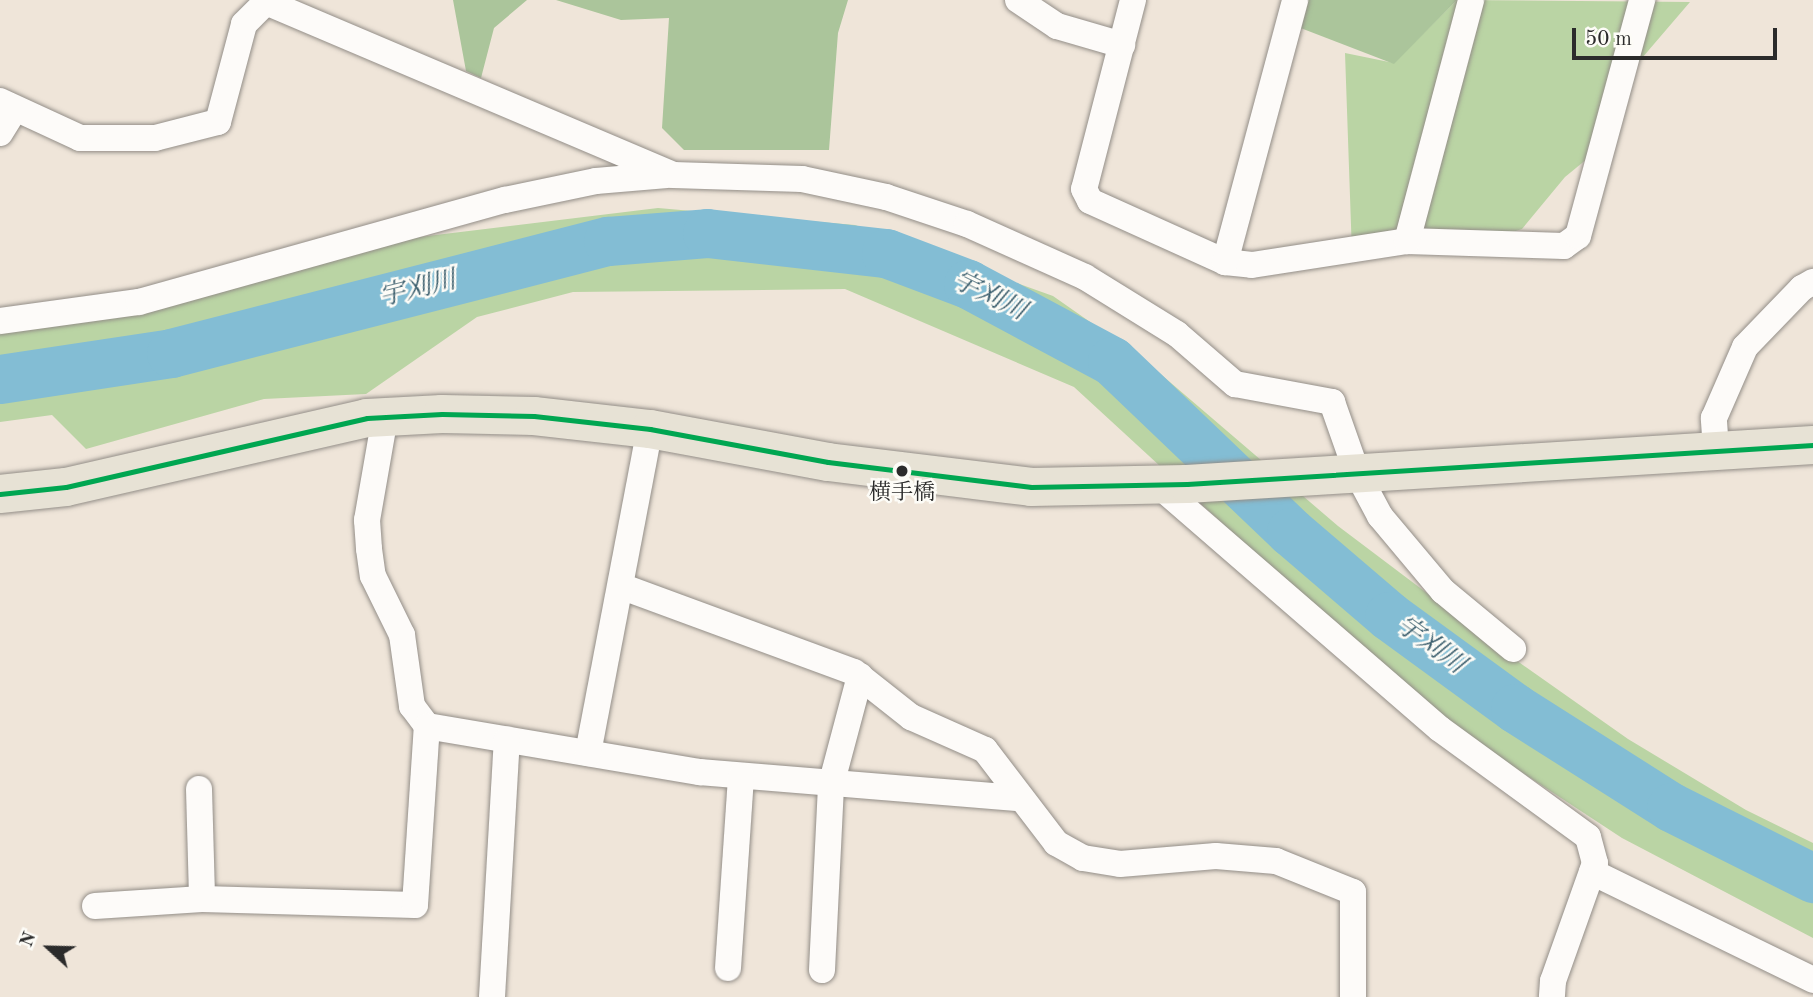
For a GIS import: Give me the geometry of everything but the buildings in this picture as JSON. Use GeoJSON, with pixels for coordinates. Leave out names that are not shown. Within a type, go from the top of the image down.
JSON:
{"type":"FeatureCollection","features":[{"type":"Feature","properties":{"kind":"main road"},"geometry":{"type":"LineString","coordinates":[[0,494],[66,486],[297,431],[385,417],[534,416],[650,429],[828,462],[1031,487],[1172,484],[1813,445]]}},
{"type":"Feature","properties":{"kind":"street"},"geometry":{"type":"LineString","coordinates":[[1018,0],[1057,26],[1122,45]]}},
{"type":"Feature","properties":{"kind":"street"},"geometry":{"type":"LineString","coordinates":[[1133,0],[1084,188],[1090,201],[1225,262],[1252,265],[1407,241],[1564,246],[1578,236],[1642,0]]}},
{"type":"Feature","properties":{"kind":"street"},"geometry":{"type":"LineString","coordinates":[[1225,262],[1295,0]]}},
{"type":"Feature","properties":{"kind":"street"},"geometry":{"type":"LineString","coordinates":[[1407,241],[1471,0]]}},
{"type":"Feature","properties":{"kind":"street"},"geometry":{"type":"LineString","coordinates":[[0,134],[7,106],[80,138],[155,138],[218,122],[244,24],[266,2],[673,175]]}},
{"type":"Feature","properties":{"kind":"street"},"geometry":{"type":"LineString","coordinates":[[0,321],[139,302],[505,200],[596,181],[673,175],[802,179],[886,197],[967,224],[1085,277],[1177,334],[1236,384],[1332,402],[1357,472],[1380,516],[1413,557],[1471,618],[1513,649]]}},
{"type":"Feature","properties":{"kind":"street"},"geometry":{"type":"LineString","coordinates":[[1716,450],[1714,418],[1745,347],[1802,288],[1813,282]]}},
{"type":"Feature","properties":{"kind":"street"},"geometry":{"type":"LineString","coordinates":[[95,906],[202,899],[415,905],[427,726],[412,706],[402,635],[373,576],[367,520],[385,417]]}},
{"type":"Feature","properties":{"kind":"street"},"geometry":{"type":"LineString","coordinates":[[588,753],[623,587],[650,429]]}},
{"type":"Feature","properties":{"kind":"street"},"geometry":{"type":"LineString","coordinates":[[1172,484],[1440,729],[1588,836],[1595,863],[1553,981],[1552,997]]}},
{"type":"Feature","properties":{"kind":"street"},"geometry":{"type":"LineString","coordinates":[[623,587],[860,676],[911,718],[985,750],[1018,798],[1056,843],[1083,858],[1120,864],[1216,856],[1276,861],[1353,892],[1353,997]]}},
{"type":"Feature","properties":{"kind":"street"},"geometry":{"type":"LineString","coordinates":[[822,970],[831,785],[860,676]]}},
{"type":"Feature","properties":{"kind":"street"},"geometry":{"type":"LineString","coordinates":[[427,726],[741,776],[1018,798]]}},
{"type":"Feature","properties":{"kind":"street"},"geometry":{"type":"LineString","coordinates":[[492,997],[507,739]]}},
{"type":"Feature","properties":{"kind":"street"},"geometry":{"type":"LineString","coordinates":[[727,968],[741,776]]}},
{"type":"Feature","properties":{"kind":"street"},"geometry":{"type":"LineString","coordinates":[[199,789],[202,899]]}},
{"type":"Feature","properties":{"kind":"street"},"geometry":{"type":"LineString","coordinates":[[1592,872],[1813,980]]}},
{"type":"Feature","properties":{"kind":"green space"},"geometry":{"type":"Polygon","coordinates":[[[453,0],[527,0],[494,28],[481,78],[466,71],[453,0]]]}},
{"type":"Feature","properties":{"kind":"green space"},"geometry":{"type":"Polygon","coordinates":[[[556,0],[848,0],[838,33],[829,150],[684,150],[662,128],[669,18],[621,20],[556,0]]]}},
{"type":"Feature","properties":{"kind":"green space"},"geometry":{"type":"Polygon","coordinates":[[[1282,0],[1457,0],[1394,64],[1285,22],[1282,0]]]}},
{"type":"Feature","properties":{"kind":"green space"},"geometry":{"type":"Polygon","coordinates":[[[1457,0],[1690,2],[1636,65],[1604,145],[1565,177],[1522,229],[1463,248],[1352,254],[1345,53],[1394,63],[1457,0]]]}},
{"type":"Feature","properties":{"kind":"green space"},"geometry":{"type":"Polygon","coordinates":[[[658,208],[855,225],[1053,296],[1143,359],[1338,526],[1513,658],[1628,739],[1746,810],[1813,843],[1813,938],[1622,838],[1421,706],[1074,387],[845,289],[573,292],[477,317],[366,394],[264,399],[86,449],[52,415],[0,422],[0,331],[411,238],[658,208]]]}},
{"type":"Feature","properties":{"kind":"waterway","name":"宇刈川"},"geometry":{"type":"LineString","coordinates":[[0,379],[171,353],[608,241],[707,233],[886,253],[968,284],[1112,361],[1291,532],[1389,616],[1515,708],[1671,807],[1813,878]]}},
{"type":"Feature","properties":{"kind":"transit line"},"geometry":{"type":"LineString","coordinates":[[0,494],[66,487],[367,418],[442,414],[534,416],[650,429],[828,462],[1031,487],[1187,484],[1813,445]]}},
{"type":"Feature","properties":{"kind":"place","name":"横手橋"},"geometry":{"type":"Point","coordinates":[902,471]}}]}
